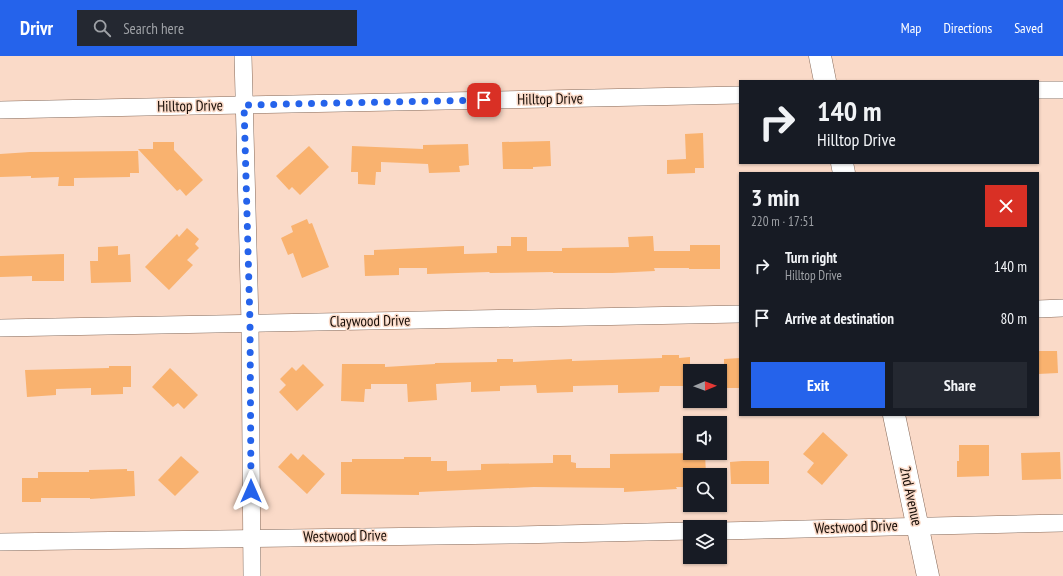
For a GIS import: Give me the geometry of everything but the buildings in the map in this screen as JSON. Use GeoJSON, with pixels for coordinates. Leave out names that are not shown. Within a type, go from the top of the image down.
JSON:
{"type":"FeatureCollection","features":[{"type":"Feature","properties":{"kind":"street"},"geometry":{"type":"LineString","coordinates":[[243,56],[250,323],[252,576]]}},
{"type":"Feature","properties":{"kind":"street"},"geometry":{"type":"LineString","coordinates":[[820,56],[825,80]]}},
{"type":"Feature","properties":{"kind":"street"},"geometry":{"type":"LineString","coordinates":[[1039,90],[1063,90]]}},
{"type":"Feature","properties":{"kind":"street","name":"Hilltop Drive"},"geometry":{"type":"LineString","coordinates":[[0,110],[739,95]]}},
{"type":"Feature","properties":{"kind":"street"},"geometry":{"type":"LineString","coordinates":[[1039,309],[1063,308]]}},
{"type":"Feature","properties":{"kind":"street","name":"Claywood Drive"},"geometry":{"type":"LineString","coordinates":[[0,328],[739,314]]}},
{"type":"Feature","properties":{"kind":"street","name":"2nd Avenue"},"geometry":{"type":"LineString","coordinates":[[894,416],[928,576]]}},
{"type":"Feature","properties":{"kind":"street","name":"Westwood Drive"},"geometry":{"type":"LineString","coordinates":[[727,531],[917,525],[1063,523]]}},
{"type":"Feature","properties":{"kind":"street","name":"Westwood Drive"},"geometry":{"type":"LineString","coordinates":[[0,542],[252,537],[517,535],[683,531]]}},
{"type":"Feature","properties":{"kind":"route"},"geometry":{"type":"LineString","coordinates":[[251,491],[250,323],[244,105],[484,100]]}}]}
